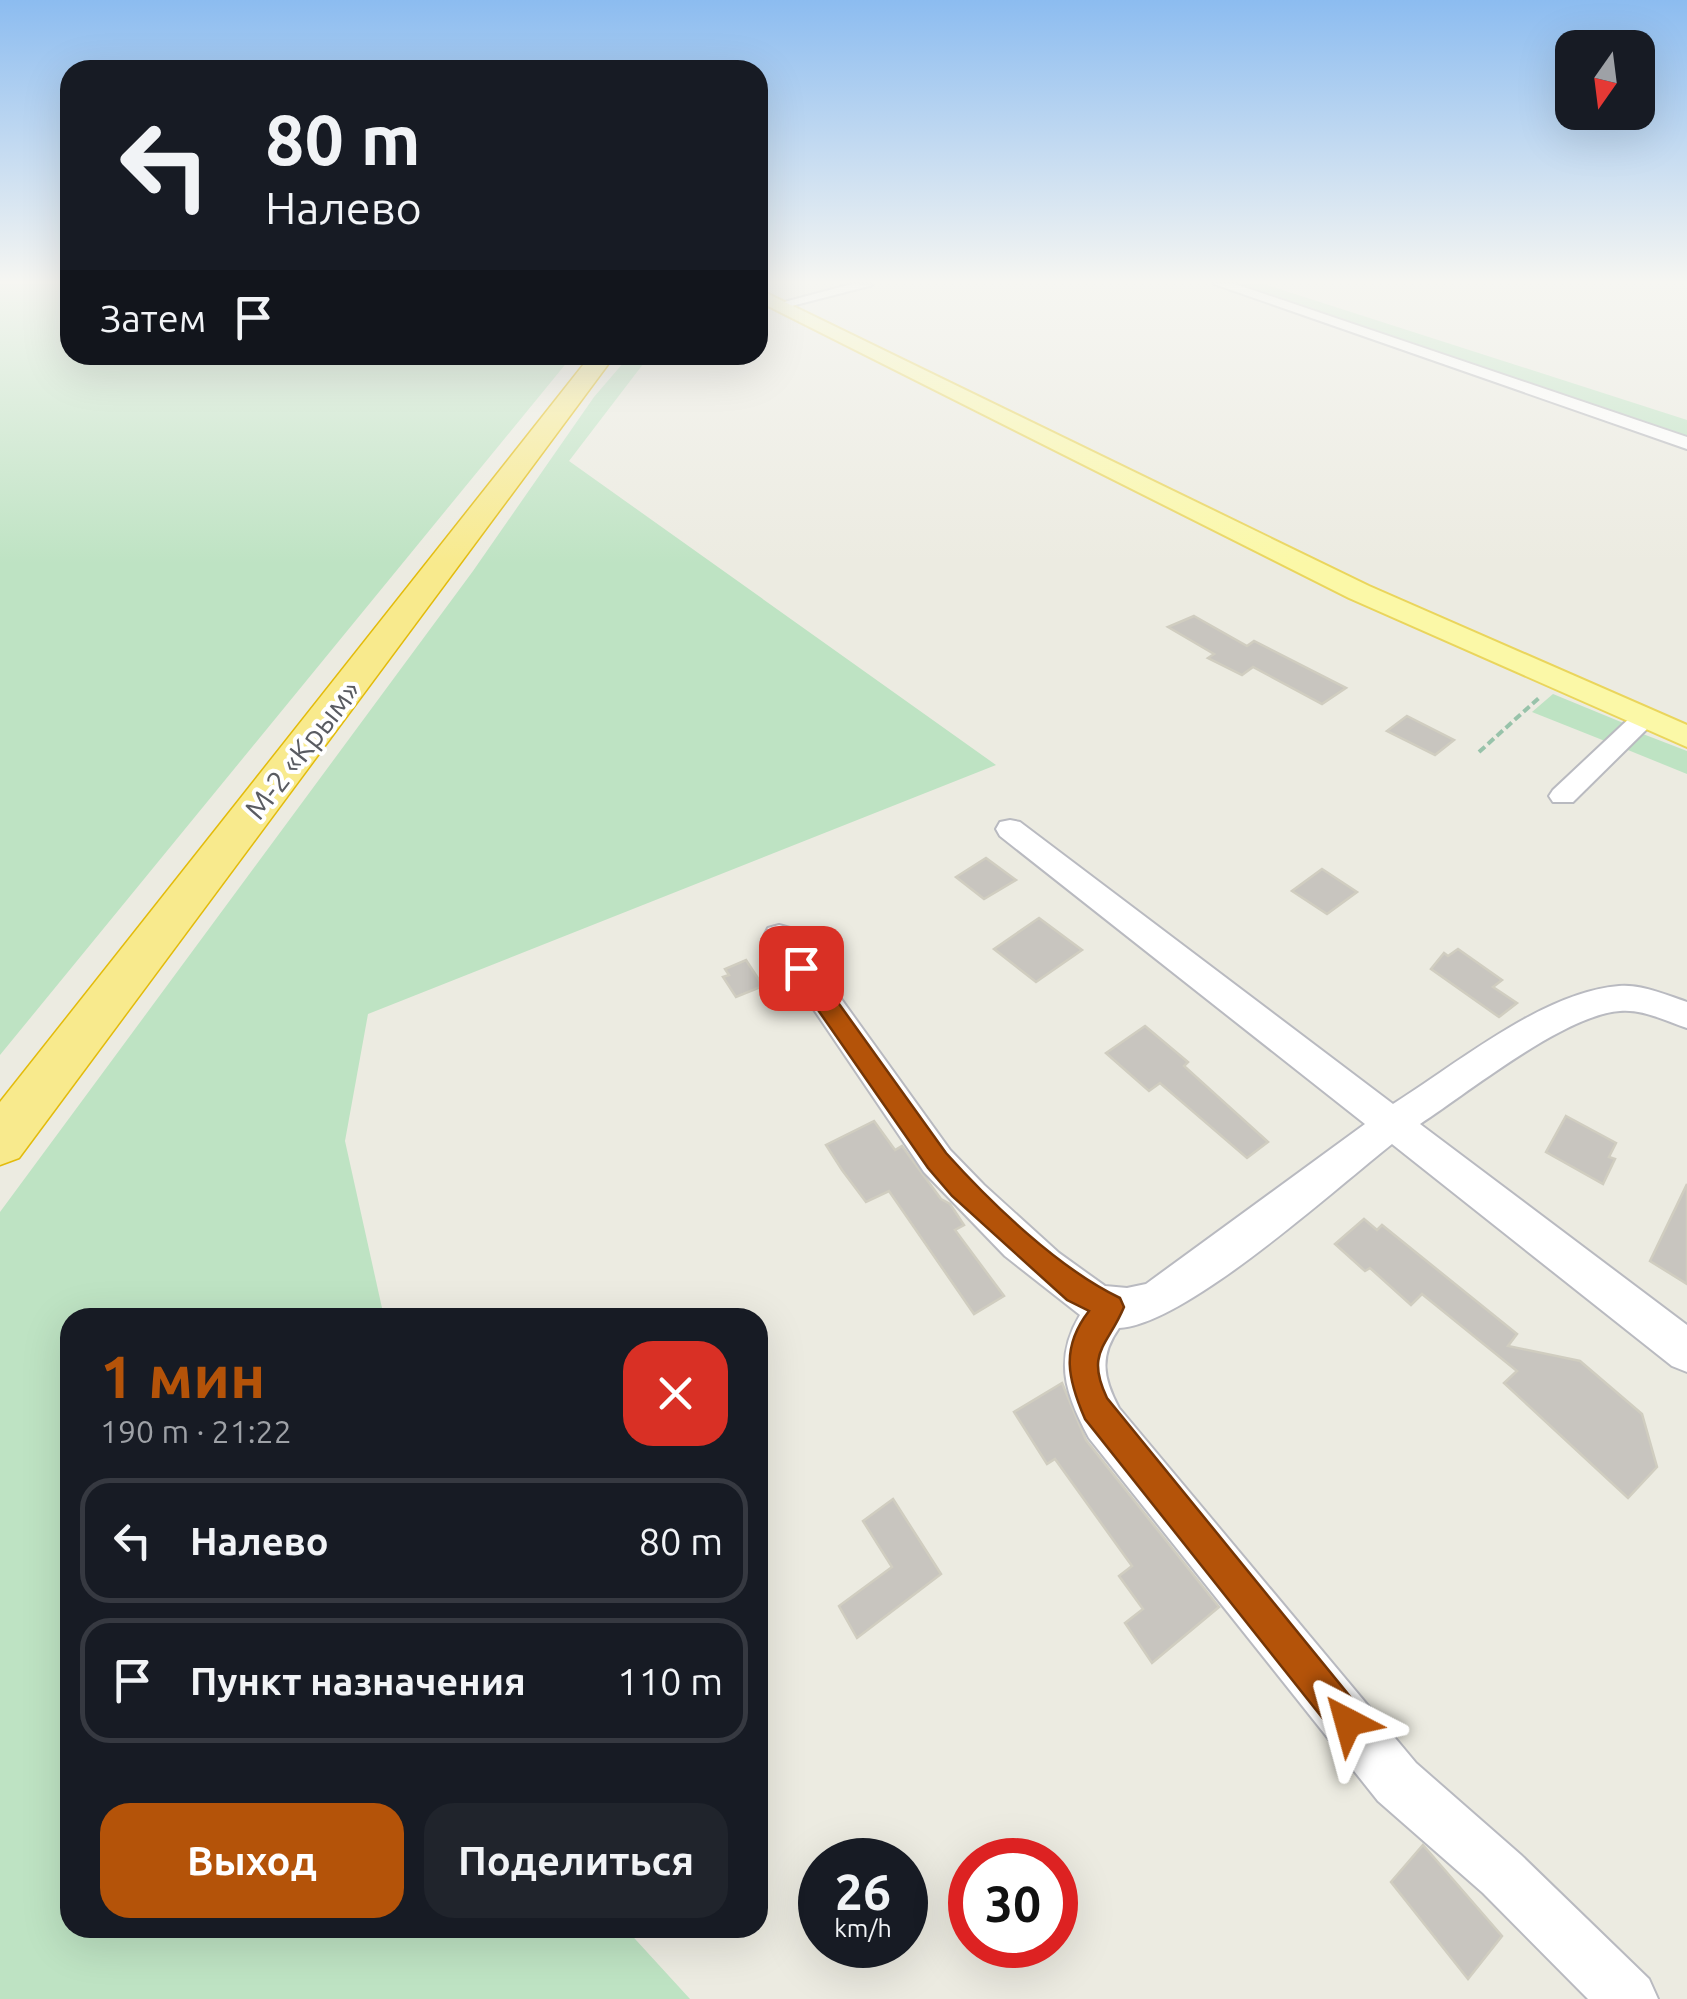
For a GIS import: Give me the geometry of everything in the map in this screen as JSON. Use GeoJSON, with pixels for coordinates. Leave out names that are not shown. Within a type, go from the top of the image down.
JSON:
{"type":"FeatureCollection","features":[{"type":"Feature","properties":{"kind":"highway","name":"М-2 «Крым»"},"geometry":{"type":"LineString","coordinates":[[0,1142],[586,377]]}},
{"type":"Feature","properties":{"kind":"main road"},"geometry":{"type":"LineString","coordinates":[[924,377],[1217,524],[1556,682],[1687,737]]}},
{"type":"Feature","properties":{"kind":"street"},"geometry":{"type":"LineString","coordinates":[[1494,377],[1687,443]]}},
{"type":"Feature","properties":{"kind":"street"},"geometry":{"type":"LineString","coordinates":[[1563,796],[1643,719]]}},
{"type":"Feature","properties":{"kind":"street"},"geometry":{"type":"LineString","coordinates":[[1010,829],[1687,1352]]}},
{"type":"Feature","properties":{"kind":"street"},"geometry":{"type":"LineString","coordinates":[[778,936],[961,1188],[1077,1291],[1110,1307],[1150,1303],[1176,1289],[1393,1123],[1532,1032],[1576,1010],[1622,998],[1657,1004],[1687,1015]]}},
{"type":"Feature","properties":{"kind":"street"},"geometry":{"type":"LineString","coordinates":[[1110,1307],[1091,1332],[1082,1356],[1084,1382],[1104,1423],[1397,1782],[1502,1874],[1630,1999]]}},
{"type":"Feature","properties":{"kind":"path"},"geometry":{"type":"LineString","coordinates":[[1479,752],[1556,682]]}},
{"type":"Feature","properties":{"kind":"green space"},"geometry":{"type":"Polygon","coordinates":[[[0,377],[555,377],[0,1055],[0,377]]]}},
{"type":"Feature","properties":{"kind":"green space"},"geometry":{"type":"Polygon","coordinates":[[[611,377],[633,377],[569,461],[996,765],[368,1014],[345,1141],[382,1308],[60,1308],[60,1938],[634,1938],[690,1999],[0,1999],[0,1212],[473,571],[611,377]]]}},
{"type":"Feature","properties":{"kind":"green space"},"geometry":{"type":"Polygon","coordinates":[[[1509,377],[1554,377],[1687,420],[1687,437],[1509,377]]]}},
{"type":"Feature","properties":{"kind":"green space"},"geometry":{"type":"Polygon","coordinates":[[[1553,694],[1625,724],[1610,743],[1532,712],[1553,694]]]}},
{"type":"Feature","properties":{"kind":"green space"},"geometry":{"type":"Polygon","coordinates":[[[1643,734],[1687,751],[1687,774],[1623,748],[1643,734]]]}},
{"type":"Feature","properties":{"kind":"building"},"geometry":{"type":"Polygon","coordinates":[[[1194,616],[1247,646],[1254,641],[1346,688],[1322,704],[1253,667],[1242,675],[1208,658],[1214,654],[1168,627],[1194,616]]]}},
{"type":"Feature","properties":{"kind":"building"},"geometry":{"type":"Polygon","coordinates":[[[1407,716],[1454,740],[1435,755],[1387,731],[1407,716]]]}},
{"type":"Feature","properties":{"kind":"building"},"geometry":{"type":"Polygon","coordinates":[[[986,858],[1016,880],[984,899],[956,877],[986,858]]]}},
{"type":"Feature","properties":{"kind":"building"},"geometry":{"type":"Polygon","coordinates":[[[1322,869],[1357,892],[1327,914],[1292,891],[1322,869]]]}},
{"type":"Feature","properties":{"kind":"building"},"geometry":{"type":"Polygon","coordinates":[[[1039,918],[1082,950],[1036,982],[994,949],[1039,918]]]}},
{"type":"Feature","properties":{"kind":"building"},"geometry":{"type":"Polygon","coordinates":[[[1458,949],[1502,980],[1493,987],[1517,1003],[1499,1017],[1431,969],[1444,953],[1448,956],[1458,949]]]}},
{"type":"Feature","properties":{"kind":"building"},"geometry":{"type":"Polygon","coordinates":[[[746,960],[763,986],[736,997],[723,977],[729,975],[725,969],[746,960]]]}},
{"type":"Feature","properties":{"kind":"building"},"geometry":{"type":"Polygon","coordinates":[[[1145,1026],[1188,1062],[1184,1066],[1268,1142],[1247,1158],[1160,1083],[1149,1091],[1106,1053],[1145,1026]]]}},
{"type":"Feature","properties":{"kind":"building"},"geometry":{"type":"Polygon","coordinates":[[[1566,1116],[1616,1143],[1609,1157],[1615,1159],[1603,1184],[1546,1152],[1566,1116]]]}},
{"type":"Feature","properties":{"kind":"building"},"geometry":{"type":"Polygon","coordinates":[[[874,1121],[895,1150],[902,1146],[941,1199],[950,1204],[964,1225],[955,1230],[1004,1296],[974,1314],[889,1191],[866,1202],[842,1170],[826,1145],[874,1121]]]}},
{"type":"Feature","properties":{"kind":"building"},"geometry":{"type":"Polygon","coordinates":[[[1687,1184],[1687,1284],[1650,1261],[1687,1184]]]}},
{"type":"Feature","properties":{"kind":"building"},"geometry":{"type":"Polygon","coordinates":[[[1364,1219],[1377,1230],[1382,1225],[1517,1334],[1508,1346],[1580,1361],[1642,1414],[1657,1467],[1628,1498],[1504,1383],[1517,1371],[1422,1294],[1411,1305],[1370,1268],[1365,1271],[1335,1244],[1364,1219]]]}},
{"type":"Feature","properties":{"kind":"building"},"geometry":{"type":"Polygon","coordinates":[[[1062,1383],[1086,1440],[1219,1607],[1152,1663],[1125,1623],[1143,1609],[1119,1576],[1132,1566],[1055,1459],[1047,1464],[1014,1412],[1062,1383]]]}},
{"type":"Feature","properties":{"kind":"building"},"geometry":{"type":"Polygon","coordinates":[[[893,1499],[941,1574],[857,1638],[839,1606],[892,1567],[863,1521],[893,1499]]]}},
{"type":"Feature","properties":{"kind":"building"},"geometry":{"type":"Polygon","coordinates":[[[1423,1845],[1502,1936],[1468,1979],[1391,1882],[1423,1845]]]}},
{"type":"Feature","properties":{"kind":"route"},"geometry":{"type":"LineString","coordinates":[[801,968],[961,1188],[988,1216],[1077,1291],[1110,1307],[1086,1340],[1082,1356],[1084,1382],[1104,1423],[1348,1722]]}}]}
